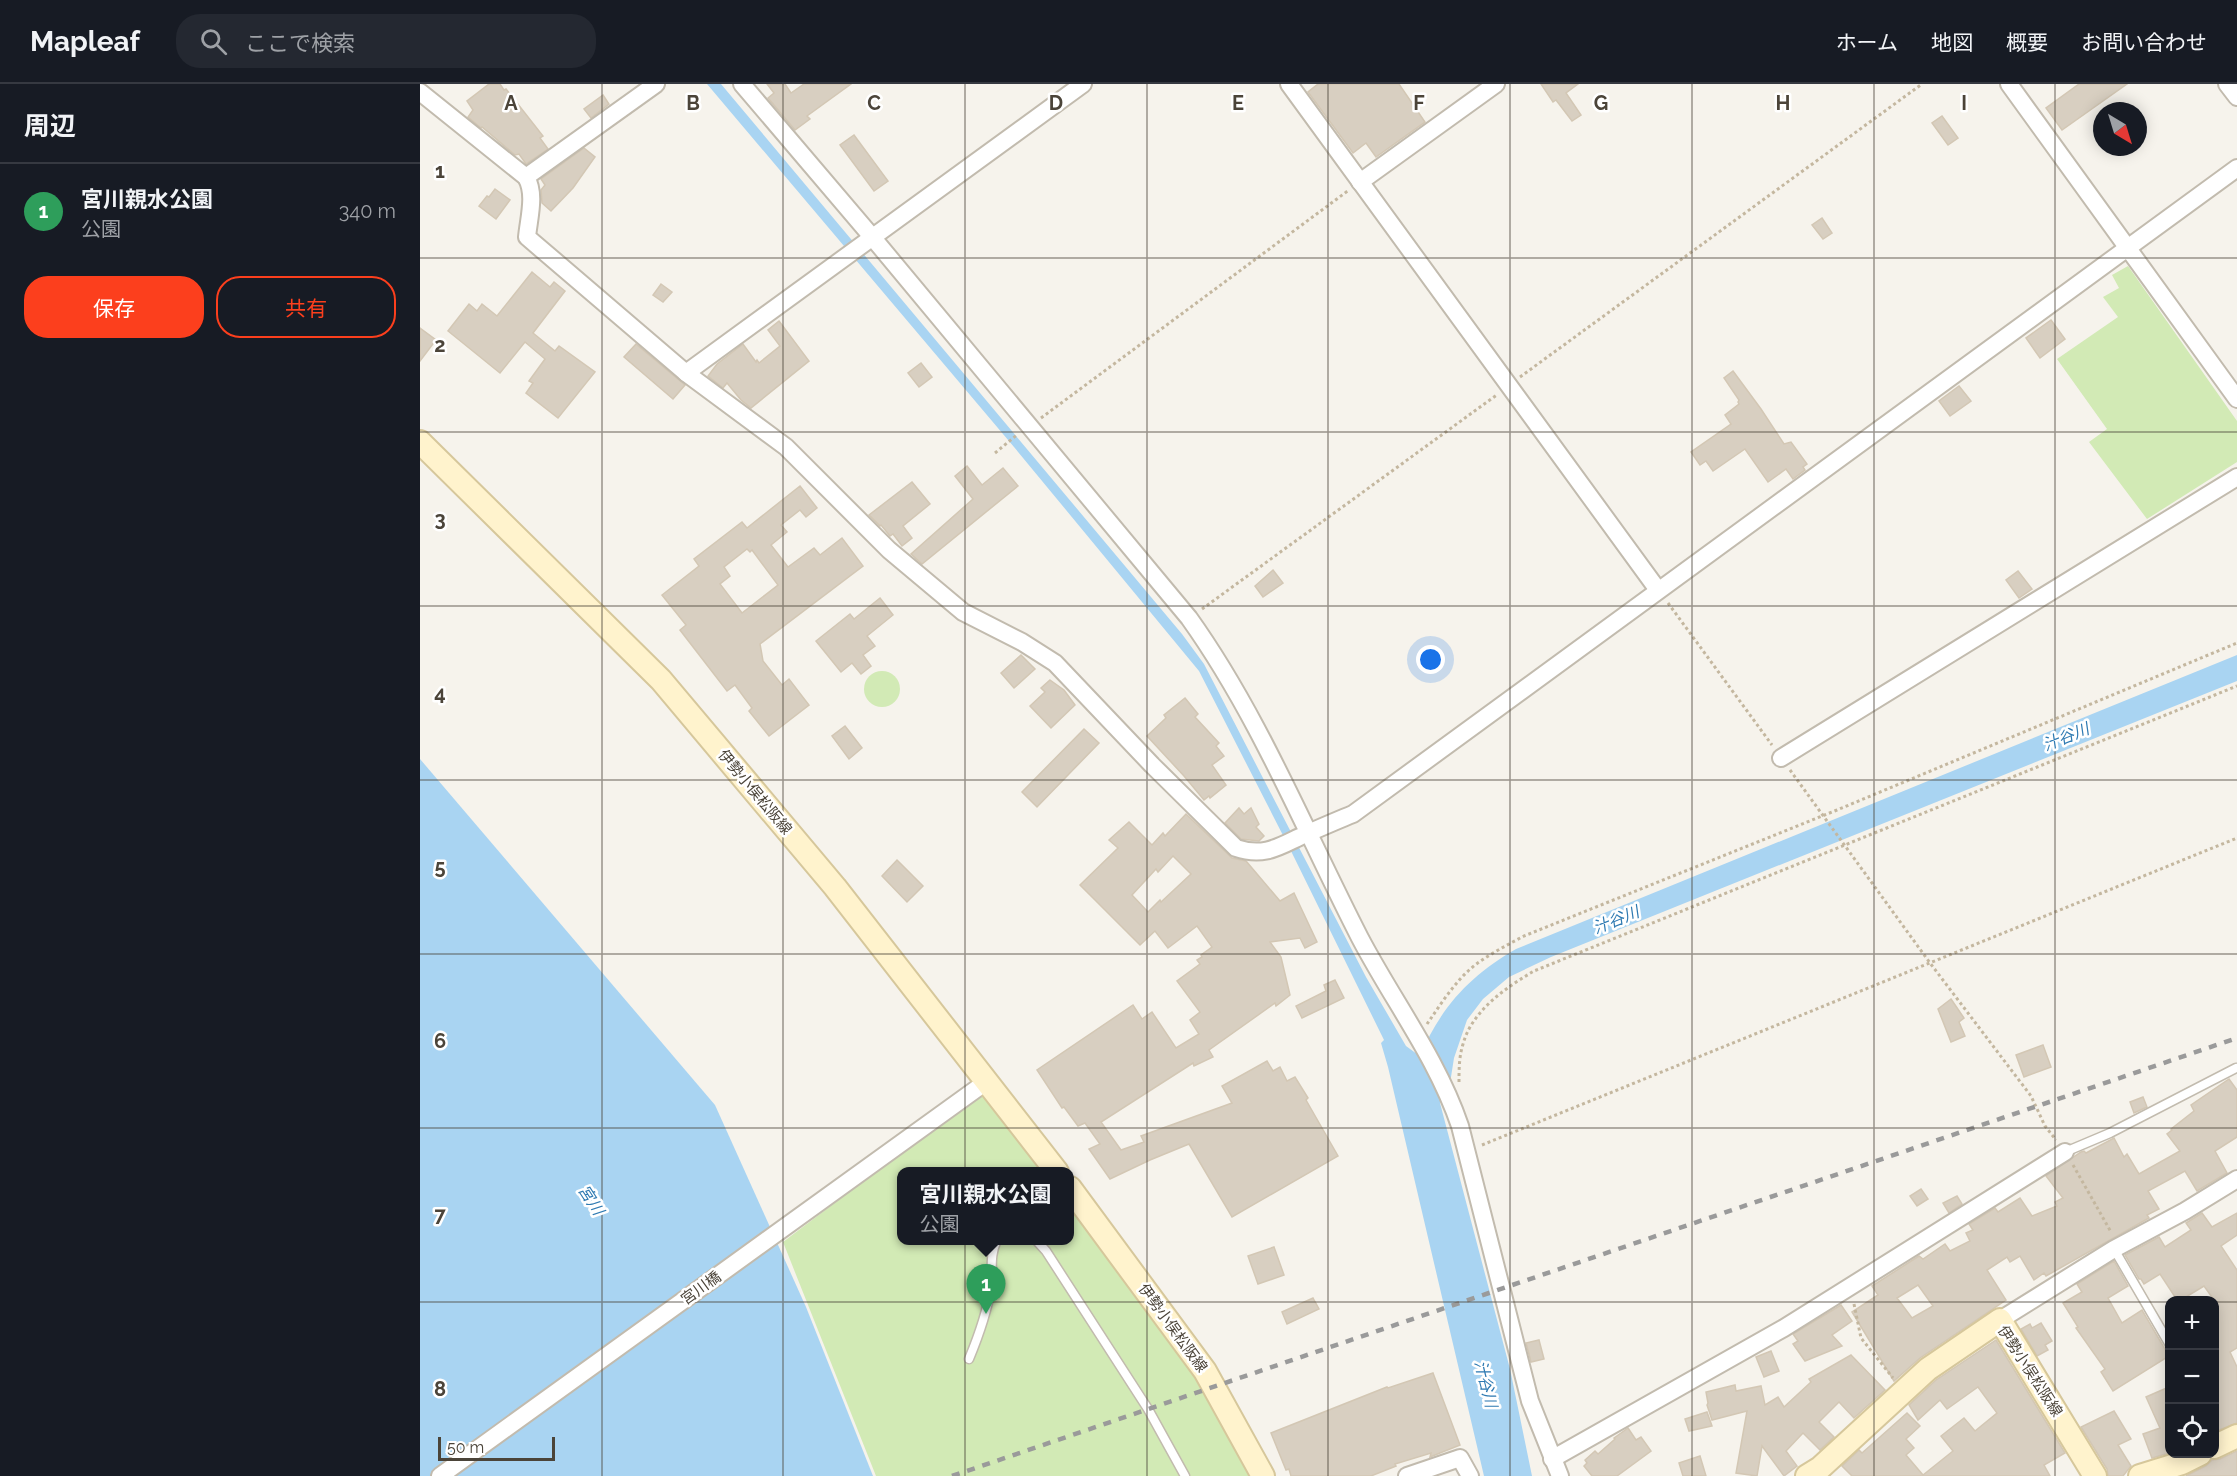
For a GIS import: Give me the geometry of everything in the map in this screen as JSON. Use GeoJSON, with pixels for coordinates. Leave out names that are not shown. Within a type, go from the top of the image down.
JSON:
{"type":"FeatureCollection","features":[{"type":"Feature","properties":{"kind":"main road","name":"伊勢小俣松阪線"},"geometry":{"type":"LineString","coordinates":[[420,442],[661,680],[835,887],[1053,1167]]}},
{"type":"Feature","properties":{"kind":"main road","name":"伊勢小俣松阪線"},"geometry":{"type":"LineString","coordinates":[[1074,1193],[1205,1371],[1263,1476]]}},
{"type":"Feature","properties":{"kind":"main road","name":"伊勢小俣松阪線"},"geometry":{"type":"LineString","coordinates":[[1807,1476],[1820,1468],[1928,1369],[2000,1320],[2095,1476]]}},
{"type":"Feature","properties":{"kind":"main road"},"geometry":{"type":"LineString","coordinates":[[2140,1476],[2192,1458]]}},
{"type":"Feature","properties":{"kind":"street"},"geometry":{"type":"LineString","coordinates":[[526,177],[656,84]]}},
{"type":"Feature","properties":{"kind":"street"},"geometry":{"type":"LineString","coordinates":[[742,84],[1024,430],[1189,618],[1228,678],[1361,940],[1419,1039],[1451,1101],[1530,1401],[1560,1476]]}},
{"type":"Feature","properties":{"kind":"street"},"geometry":{"type":"LineString","coordinates":[[686,373],[1083,84]]}},
{"type":"Feature","properties":{"kind":"street"},"geometry":{"type":"LineString","coordinates":[[1289,84],[1658,590]]}},
{"type":"Feature","properties":{"kind":"street"},"geometry":{"type":"LineString","coordinates":[[1360,182],[1496,84]]}},
{"type":"Feature","properties":{"kind":"street"},"geometry":{"type":"LineString","coordinates":[[2008,84],[2237,399]]}},
{"type":"Feature","properties":{"kind":"street"},"geometry":{"type":"LineString","coordinates":[[2228,84],[2237,97]]}},
{"type":"Feature","properties":{"kind":"street"},"geometry":{"type":"LineString","coordinates":[[420,92],[526,177],[531,185],[532,196],[527,237],[686,373],[786,447],[889,550],[963,612],[1022,642],[1055,663],[1152,765],[1236,848],[1246,851],[1278,849],[1353,813],[2237,168]]}},
{"type":"Feature","properties":{"kind":"street"},"geometry":{"type":"LineString","coordinates":[[1781,758],[2237,477]]}},
{"type":"Feature","properties":{"kind":"street","name":"宮川橋"},"geometry":{"type":"LineString","coordinates":[[440,1476],[986,1082]]}},
{"type":"Feature","properties":{"kind":"street"},"geometry":{"type":"LineString","coordinates":[[1552,1459],[1784,1328],[2065,1152]]}},
{"type":"Feature","properties":{"kind":"street"},"geometry":{"type":"LineString","coordinates":[[2000,1320],[2118,1246],[2237,1179]]}},
{"type":"Feature","properties":{"kind":"street"},"geometry":{"type":"LineString","coordinates":[[1407,1476],[1460,1458],[1470,1476]]}},
{"type":"Feature","properties":{"kind":"lane"},"geometry":{"type":"LineString","coordinates":[[2065,1152],[2110,1133],[2236,1068]]}},
{"type":"Feature","properties":{"kind":"lane"},"geometry":{"type":"LineString","coordinates":[[969,1359],[985,1321],[991,1285],[992,1251],[995,1245]]}},
{"type":"Feature","properties":{"kind":"lane"},"geometry":{"type":"LineString","coordinates":[[1041,1245],[1148,1409],[1185,1476]]}},
{"type":"Feature","properties":{"kind":"lane"},"geometry":{"type":"LineString","coordinates":[[2118,1246],[2165,1337]]}},
{"type":"Feature","properties":{"kind":"path"},"geometry":{"type":"LineString","coordinates":[[1189,618],[1922,84]]}},
{"type":"Feature","properties":{"kind":"path"},"geometry":{"type":"LineString","coordinates":[[995,453],[1360,182]]}},
{"type":"Feature","properties":{"kind":"path"},"geometry":{"type":"LineString","coordinates":[[1658,590],[1930,963],[2031,1096],[2045,1126],[2065,1152],[2116,1240],[2120,1238],[2118,1246]]}},
{"type":"Feature","properties":{"kind":"path"},"geometry":{"type":"LineString","coordinates":[[1419,1039],[1422,1030],[1454,986],[1473,966],[1524,936],[1824,816],[2237,643]]}},
{"type":"Feature","properties":{"kind":"path"},"geometry":{"type":"LineString","coordinates":[[1459,1082],[1463,1043],[1468,1033],[1489,1004],[1509,986],[1534,971],[2237,686]]}},
{"type":"Feature","properties":{"kind":"path"},"geometry":{"type":"LineString","coordinates":[[1466,1152],[2237,838]]}},
{"type":"Feature","properties":{"kind":"path"},"geometry":{"type":"LineString","coordinates":[[1850,1287],[1861,1338],[1904,1391]]}},
{"type":"Feature","properties":{"kind":"green space"},"geometry":{"type":"Polygon","coordinates":[[[2128,266],[2237,421],[2237,462],[2147,519],[2089,442],[2107,429],[2057,359],[2118,317],[2103,297],[2119,288],[2112,275],[2128,266]]]}},
{"type":"Feature","properties":{"kind":"green space"},"geometry":{"type":"Polygon","coordinates":[[[882,671],[894,677],[900,689],[894,701],[882,707],[870,701],[864,689],[870,677],[882,671]]]}},
{"type":"Feature","properties":{"kind":"green space"},"geometry":{"type":"Polygon","coordinates":[[[989,1086],[1050,1167],[897,1167],[897,1245],[1074,1245],[1074,1199],[1215,1387],[1263,1476],[876,1476],[783,1242],[989,1086]]]}},
{"type":"Feature","properties":{"kind":"water","name":"汁谷川"},"geometry":{"type":"Polygon","coordinates":[[[707,84],[721,84],[1182,634],[1204,664],[1366,977],[1406,1046],[1421,1057],[1438,1021],[1456,996],[1489,966],[1516,949],[2237,655],[2237,681],[1551,957],[1509,977],[1483,999],[1467,1020],[1454,1058],[1451,1077],[1440,1103],[1510,1369],[1532,1476],[1484,1476],[1381,1043],[1384,1040],[1199,671],[1014,447],[707,84]]]}},
{"type":"Feature","properties":{"kind":"water","name":"宮川"},"geometry":{"type":"Polygon","coordinates":[[[420,759],[715,1105],[806,1307],[873,1476],[420,1476],[420,759]]]}},
{"type":"Feature","properties":{"kind":"building"},"geometry":{"type":"Polygon","coordinates":[[[489,84],[500,84],[504,90],[506,89],[543,136],[540,138],[548,149],[526,164],[519,154],[515,155],[468,117],[473,110],[467,101],[489,84]]]}},
{"type":"Feature","properties":{"kind":"building"},"geometry":{"type":"Polygon","coordinates":[[[767,84],[785,84],[791,93],[804,84],[851,84],[807,116],[810,119],[795,130],[768,98],[774,93],[767,84]]]}},
{"type":"Feature","properties":{"kind":"building"},"geometry":{"type":"Polygon","coordinates":[[[1318,84],[1399,84],[1425,122],[1376,157],[1366,143],[1353,153],[1308,92],[1318,84]]]}},
{"type":"Feature","properties":{"kind":"building"},"geometry":{"type":"Polygon","coordinates":[[[1541,84],[1578,84],[1566,93],[1581,115],[1572,121],[1556,100],[1553,102],[1541,84]]]}},
{"type":"Feature","properties":{"kind":"building"},"geometry":{"type":"Polygon","coordinates":[[[2079,84],[2127,84],[2102,102],[2093,102],[2093,108],[2062,130],[2046,108],[2079,84]]]}},
{"type":"Feature","properties":{"kind":"building"},"geometry":{"type":"Polygon","coordinates":[[[603,95],[609,104],[591,118],[584,109],[603,95]]]}},
{"type":"Feature","properties":{"kind":"building"},"geometry":{"type":"Polygon","coordinates":[[[1942,116],[1958,138],[1948,145],[1932,123],[1942,116]]]}},
{"type":"Feature","properties":{"kind":"building"},"geometry":{"type":"Polygon","coordinates":[[[854,135],[888,181],[874,191],[840,145],[854,135]]]}},
{"type":"Feature","properties":{"kind":"building"},"geometry":{"type":"Polygon","coordinates":[[[584,148],[595,157],[573,188],[551,211],[542,203],[541,190],[545,185],[541,179],[584,148]]]}},
{"type":"Feature","properties":{"kind":"building"},"geometry":{"type":"Polygon","coordinates":[[[495,189],[510,200],[496,219],[479,206],[495,189]]]}},
{"type":"Feature","properties":{"kind":"building"},"geometry":{"type":"Polygon","coordinates":[[[1822,218],[1832,233],[1823,239],[1812,225],[1822,218]]]}},
{"type":"Feature","properties":{"kind":"building"},"geometry":{"type":"Polygon","coordinates":[[[532,272],[550,287],[554,282],[565,291],[533,333],[555,351],[559,346],[595,372],[558,418],[526,393],[533,383],[529,381],[545,359],[525,342],[500,373],[448,331],[469,304],[477,311],[482,304],[497,316],[532,272]]]}},
{"type":"Feature","properties":{"kind":"building"},"geometry":{"type":"Polygon","coordinates":[[[661,284],[672,292],[663,302],[653,295],[661,284]]]}},
{"type":"Feature","properties":{"kind":"building"},"geometry":{"type":"Polygon","coordinates":[[[2051,320],[2065,339],[2040,358],[2026,338],[2051,320]]]}},
{"type":"Feature","properties":{"kind":"building"},"geometry":{"type":"Polygon","coordinates":[[[779,321],[809,361],[751,408],[727,383],[723,388],[708,376],[717,364],[743,344],[759,363],[780,346],[768,330],[779,321]]]}},
{"type":"Feature","properties":{"kind":"building"},"geometry":{"type":"Polygon","coordinates":[[[420,328],[436,340],[420,361],[420,328]]]}},
{"type":"Feature","properties":{"kind":"building"},"geometry":{"type":"Polygon","coordinates":[[[636,344],[685,385],[673,399],[624,357],[636,344]]]}},
{"type":"Feature","properties":{"kind":"building"},"geometry":{"type":"Polygon","coordinates":[[[921,363],[932,377],[919,387],[908,373],[921,363]]]}},
{"type":"Feature","properties":{"kind":"building"},"geometry":{"type":"Polygon","coordinates":[[[1733,371],[1784,444],[1791,442],[1807,464],[1803,467],[1805,470],[1793,479],[1786,469],[1768,482],[1745,449],[1713,471],[1706,461],[1700,465],[1691,452],[1731,424],[1725,415],[1739,404],[1739,400],[1724,378],[1733,371]]]}},
{"type":"Feature","properties":{"kind":"building"},"geometry":{"type":"Polygon","coordinates":[[[1959,386],[1971,401],[1950,416],[1939,401],[1959,386]]]}},
{"type":"Feature","properties":{"kind":"building"},"geometry":{"type":"Polygon","coordinates":[[[967,466],[982,485],[1003,468],[1018,486],[922,564],[911,554],[973,499],[955,476],[967,466]]]}},
{"type":"Feature","properties":{"kind":"building"},"geometry":{"type":"Polygon","coordinates":[[[912,482],[930,504],[903,526],[912,538],[902,546],[893,534],[890,536],[869,515],[912,482]]]}},
{"type":"Feature","properties":{"kind":"building"},"geometry":{"type":"Polygon","coordinates":[[[800,486],[817,508],[806,517],[800,510],[781,525],[787,532],[771,545],[788,567],[814,548],[820,555],[842,538],[863,566],[760,644],[763,661],[782,685],[789,679],[809,705],[769,736],[749,711],[752,708],[735,685],[727,691],[680,630],[686,625],[662,595],[699,566],[694,559],[742,522],[747,528],[800,486]],[[747,549],[724,567],[730,576],[720,584],[742,613],[778,585],[752,550],[750,552],[747,549]]]}},
{"type":"Feature","properties":{"kind":"building"},"geometry":{"type":"Polygon","coordinates":[[[1273,570],[1283,583],[1263,597],[1255,586],[1273,570]]]}},
{"type":"Feature","properties":{"kind":"building"},"geometry":{"type":"Polygon","coordinates":[[[2018,571],[2032,589],[2019,598],[2006,580],[2018,571]]]}},
{"type":"Feature","properties":{"kind":"building"},"geometry":{"type":"Polygon","coordinates":[[[880,598],[893,615],[867,636],[875,646],[863,655],[871,666],[861,674],[852,663],[841,672],[816,641],[850,614],[854,619],[880,598]]]}},
{"type":"Feature","properties":{"kind":"building"},"geometry":{"type":"Polygon","coordinates":[[[1021,655],[1035,669],[1014,688],[1001,673],[1021,655]]]}},
{"type":"Feature","properties":{"kind":"building"},"geometry":{"type":"Polygon","coordinates":[[[1050,680],[1064,690],[1075,705],[1051,728],[1030,706],[1045,692],[1041,688],[1050,680]]]}},
{"type":"Feature","properties":{"kind":"building"},"geometry":{"type":"Polygon","coordinates":[[[1185,698],[1198,714],[1195,717],[1219,743],[1216,746],[1224,756],[1212,765],[1226,785],[1204,800],[1147,736],[1166,718],[1164,715],[1185,698]]]}},
{"type":"Feature","properties":{"kind":"building"},"geometry":{"type":"Polygon","coordinates":[[[845,726],[862,748],[849,759],[832,736],[845,726]]]}},
{"type":"Feature","properties":{"kind":"building"},"geometry":{"type":"Polygon","coordinates":[[[1084,729],[1099,743],[1037,807],[1022,792],[1084,729]]]}},
{"type":"Feature","properties":{"kind":"building"},"geometry":{"type":"Polygon","coordinates":[[[1239,808],[1244,814],[1251,808],[1259,824],[1256,827],[1264,836],[1259,841],[1241,839],[1225,823],[1239,808]]]}},
{"type":"Feature","properties":{"kind":"building"},"geometry":{"type":"Polygon","coordinates":[[[1186,814],[1232,858],[1246,861],[1280,901],[1294,893],[1317,942],[1305,948],[1300,938],[1270,942],[1281,957],[1290,995],[1276,1006],[1275,1003],[1209,1050],[1213,1057],[1194,1066],[1193,1063],[1101,1122],[1121,1150],[1144,1142],[1141,1136],[1232,1103],[1222,1086],[1267,1061],[1273,1071],[1280,1067],[1287,1081],[1295,1077],[1338,1156],[1232,1217],[1189,1144],[1110,1179],[1089,1149],[1100,1144],[1085,1123],[1078,1126],[1064,1107],[1062,1108],[1037,1070],[1133,1005],[1142,1019],[1152,1012],[1176,1048],[1199,1034],[1190,1020],[1200,1012],[1177,981],[1200,964],[1197,960],[1212,947],[1197,926],[1168,948],[1155,931],[1140,945],[1080,885],[1118,848],[1109,840],[1129,822],[1152,845],[1163,833],[1165,836],[1186,814]],[[1173,856],[1158,872],[1156,869],[1132,895],[1148,912],[1191,874],[1173,856]]]}},
{"type":"Feature","properties":{"kind":"building"},"geometry":{"type":"Polygon","coordinates":[[[897,860],[923,886],[907,902],[882,876],[897,860]]]}},
{"type":"Feature","properties":{"kind":"building"},"geometry":{"type":"Polygon","coordinates":[[[1335,980],[1344,998],[1302,1018],[1296,1006],[1326,991],[1324,985],[1335,980]]]}},
{"type":"Feature","properties":{"kind":"building"},"geometry":{"type":"Polygon","coordinates":[[[1951,999],[1964,1018],[1959,1022],[1965,1036],[1951,1042],[1938,1009],[1951,999]]]}},
{"type":"Feature","properties":{"kind":"building"},"geometry":{"type":"Polygon","coordinates":[[[2043,1045],[2051,1067],[2024,1077],[2016,1055],[2043,1045]]]}},
{"type":"Feature","properties":{"kind":"building"},"geometry":{"type":"Polygon","coordinates":[[[2229,1079],[2237,1090],[2237,1137],[2215,1151],[2227,1173],[2197,1191],[2185,1171],[2148,1191],[2159,1209],[2147,1215],[2149,1218],[2046,1276],[2044,1273],[2034,1280],[2020,1256],[2010,1262],[2007,1257],[1987,1270],[2006,1300],[1920,1358],[1894,1381],[1852,1312],[1878,1295],[1872,1286],[1919,1256],[1923,1259],[1945,1244],[1950,1251],[1970,1241],[1966,1233],[1973,1230],[1969,1224],[1995,1208],[1998,1212],[2020,1198],[2032,1216],[2057,1206],[2055,1202],[2063,1198],[2046,1176],[2081,1152],[2086,1153],[2114,1138],[2124,1157],[2127,1154],[2139,1174],[2180,1151],[2167,1134],[2194,1111],[2191,1105],[2229,1079]],[[1918,1285],[1897,1298],[1912,1318],[1933,1306],[1918,1285]]]}},
{"type":"Feature","properties":{"kind":"building"},"geometry":{"type":"Polygon","coordinates":[[[2143,1097],[2147,1107],[2134,1113],[2130,1102],[2143,1097]]]}},
{"type":"Feature","properties":{"kind":"building"},"geometry":{"type":"Polygon","coordinates":[[[1921,1189],[1928,1199],[1917,1206],[1910,1196],[1921,1189]]]}},
{"type":"Feature","properties":{"kind":"building"},"geometry":{"type":"Polygon","coordinates":[[[1957,1196],[1962,1204],[1949,1213],[1943,1203],[1957,1196]]]}},
{"type":"Feature","properties":{"kind":"building"},"geometry":{"type":"Polygon","coordinates":[[[2202,1213],[2212,1227],[2237,1213],[2237,1235],[2221,1246],[2237,1270],[2237,1348],[2230,1352],[2237,1367],[2237,1423],[2219,1430],[2219,1296],[2211,1296],[2204,1286],[2188,1296],[2174,1296],[2160,1274],[2144,1284],[2125,1255],[2159,1237],[2165,1247],[2191,1230],[2186,1223],[2202,1213]]]}},
{"type":"Feature","properties":{"kind":"building"},"geometry":{"type":"Polygon","coordinates":[[[1274,1247],[1284,1275],[1258,1284],[1248,1256],[1274,1247]]]}},
{"type":"Feature","properties":{"kind":"building"},"geometry":{"type":"Polygon","coordinates":[[[2114,1261],[2128,1286],[2108,1298],[2122,1323],[2142,1310],[2165,1349],[2165,1358],[2113,1391],[2101,1372],[2105,1369],[2076,1328],[2078,1327],[2063,1303],[2082,1292],[2077,1284],[2114,1261]]]}},
{"type":"Feature","properties":{"kind":"building"},"geometry":{"type":"Polygon","coordinates":[[[1313,1298],[1319,1309],[1287,1324],[1282,1312],[1313,1298]]]}},
{"type":"Feature","properties":{"kind":"building"},"geometry":{"type":"Polygon","coordinates":[[[1841,1305],[1852,1321],[1832,1335],[1842,1346],[1805,1361],[1793,1344],[1798,1341],[1793,1334],[1841,1305]]]}},
{"type":"Feature","properties":{"kind":"building"},"geometry":{"type":"Polygon","coordinates":[[[2041,1323],[2052,1341],[2045,1345],[2048,1350],[2037,1356],[2021,1329],[2030,1324],[2032,1328],[2041,1323]]]}},
{"type":"Feature","properties":{"kind":"building"},"geometry":{"type":"Polygon","coordinates":[[[1539,1340],[1544,1359],[1531,1362],[1526,1343],[1539,1340]]]}},
{"type":"Feature","properties":{"kind":"building"},"geometry":{"type":"Polygon","coordinates":[[[1996,1340],[2065,1453],[2044,1465],[2050,1476],[1852,1476],[1842,1466],[1859,1450],[1862,1453],[1907,1413],[1920,1426],[1906,1439],[1914,1448],[1906,1455],[1923,1475],[1953,1451],[1941,1436],[1964,1418],[1975,1431],[1997,1413],[1978,1387],[1947,1409],[1940,1400],[1918,1420],[1909,1405],[1936,1380],[1996,1340]]]}},
{"type":"Feature","properties":{"kind":"building"},"geometry":{"type":"Polygon","coordinates":[[[1771,1351],[1779,1371],[1764,1377],[1756,1357],[1771,1351]]]}},
{"type":"Feature","properties":{"kind":"building"},"geometry":{"type":"Polygon","coordinates":[[[1851,1355],[1885,1390],[1854,1418],[1839,1402],[1819,1422],[1834,1437],[1820,1450],[1803,1433],[1786,1451],[1797,1466],[1784,1476],[1762,1446],[1757,1476],[1736,1473],[1747,1411],[1712,1420],[1706,1392],[1735,1385],[1736,1391],[1761,1386],[1765,1405],[1778,1397],[1784,1407],[1811,1382],[1809,1379],[1851,1355]]]}},
{"type":"Feature","properties":{"kind":"building"},"geometry":{"type":"Polygon","coordinates":[[[1433,1373],[1460,1445],[1430,1457],[1431,1453],[1395,1464],[1396,1466],[1371,1476],[1291,1476],[1289,1469],[1286,1470],[1271,1433],[1387,1387],[1433,1373]]]}},
{"type":"Feature","properties":{"kind":"building"},"geometry":{"type":"Polygon","coordinates":[[[2165,1389],[2165,1454],[2152,1458],[2143,1434],[2160,1428],[2146,1397],[2165,1389]]]}},
{"type":"Feature","properties":{"kind":"building"},"geometry":{"type":"Polygon","coordinates":[[[2114,1411],[2131,1439],[2118,1445],[2131,1466],[2123,1476],[2108,1476],[2107,1469],[2081,1427],[2114,1411]]]}},
{"type":"Feature","properties":{"kind":"building"},"geometry":{"type":"Polygon","coordinates":[[[1707,1412],[1712,1426],[1689,1431],[1685,1419],[1707,1412]]]}},
{"type":"Feature","properties":{"kind":"building"},"geometry":{"type":"Polygon","coordinates":[[[1628,1428],[1636,1440],[1641,1437],[1651,1451],[1617,1476],[1592,1476],[1584,1466],[1587,1463],[1585,1460],[1595,1451],[1598,1454],[1628,1428]]]}},
{"type":"Feature","properties":{"kind":"building"},"geometry":{"type":"Polygon","coordinates":[[[2237,1451],[2237,1476],[2186,1476],[2206,1466],[2212,1460],[2237,1451]]]}},
{"type":"Feature","properties":{"kind":"building"},"geometry":{"type":"Polygon","coordinates":[[[1700,1456],[1706,1476],[1683,1476],[1679,1463],[1700,1456]]]}},
{"type":"Feature","properties":{"kind":"railway"},"geometry":{"type":"LineString","coordinates":[[952,1476],[2237,1038]]}},
{"type":"Feature","properties":{"kind":"place","name":"宮川親水公園"},"geometry":{"type":"Point","coordinates":[986,1314]}}]}
